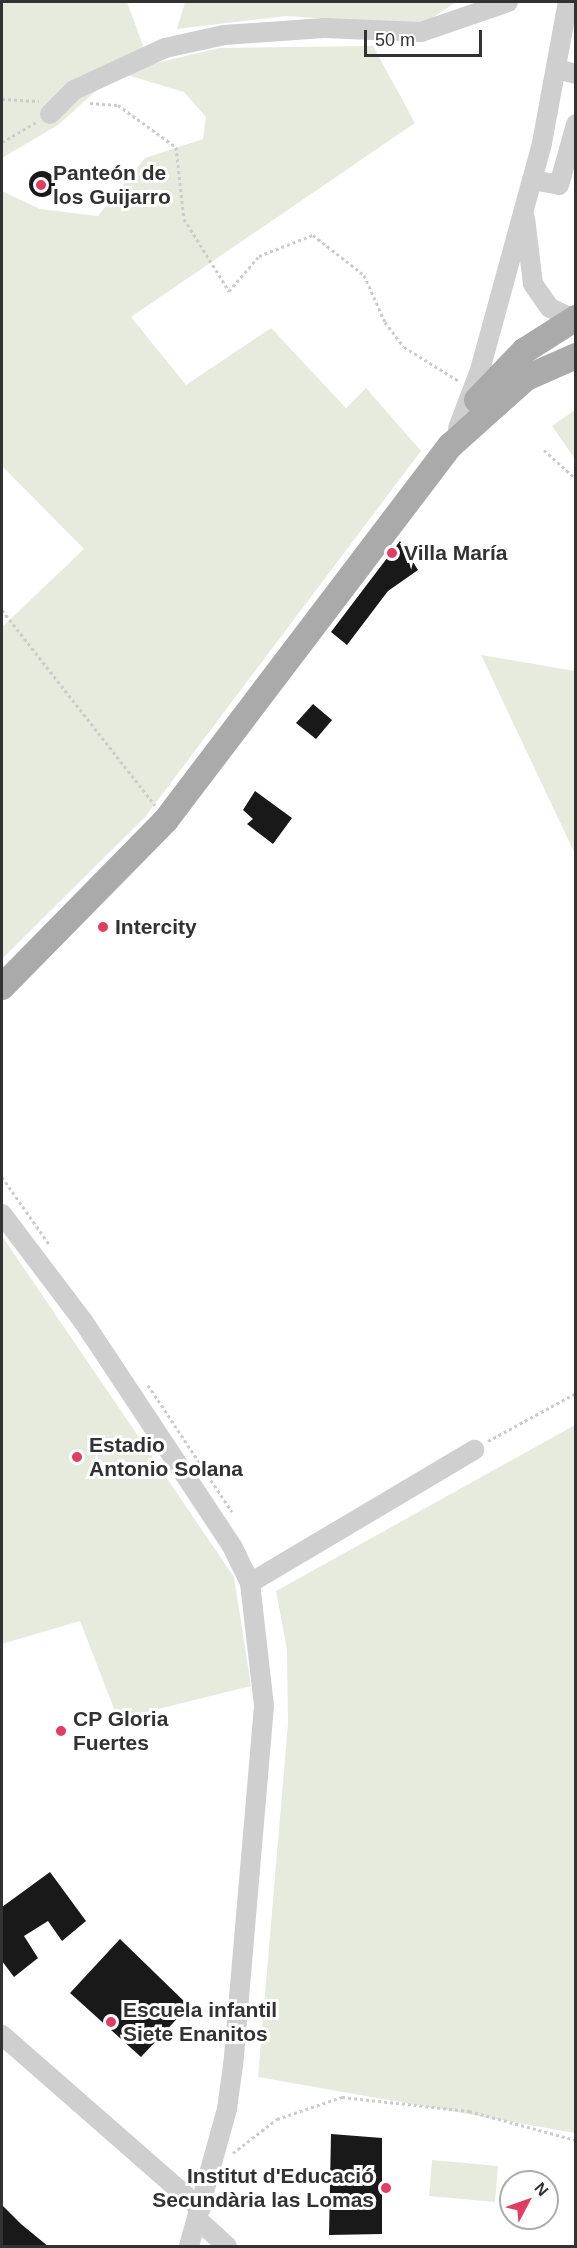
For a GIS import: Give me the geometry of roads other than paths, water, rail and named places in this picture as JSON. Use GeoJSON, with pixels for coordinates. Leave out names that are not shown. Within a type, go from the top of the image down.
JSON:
{"type":"FeatureCollection","features":[{"type":"Feature","properties":{"kind":"main road"},"geometry":{"type":"LineString","coordinates":[[2,1003],[136,873],[454,437],[518,357],[575,319]]}},
{"type":"Feature","properties":{"kind":"main road"},"geometry":{"type":"LineString","coordinates":[[454,437],[526,378],[576,356]]}},
{"type":"Feature","properties":{"kind":"main road"},"geometry":{"type":"LineString","coordinates":[[2,987],[166,820],[268,691]]}},
{"type":"Feature","properties":{"kind":"street"},"geometry":{"type":"LineString","coordinates":[[56,108],[74,90],[165,48],[224,36],[324,28],[422,32],[508,2]]}},
{"type":"Feature","properties":{"kind":"street"},"geometry":{"type":"LineString","coordinates":[[454,437],[472,390],[532,180],[566,71],[569,10]]}},
{"type":"Feature","properties":{"kind":"street"},"geometry":{"type":"LineString","coordinates":[[532,180],[559,185],[576,124]]}},
{"type":"Feature","properties":{"kind":"street"},"geometry":{"type":"LineString","coordinates":[[525,208],[533,284],[550,308],[575,319]]}},
{"type":"Feature","properties":{"kind":"street"},"geometry":{"type":"LineString","coordinates":[[2,1214],[83,1321],[239,1556],[250,1584],[264,1706],[231,2076],[200,2215],[189,2247]]}},
{"type":"Feature","properties":{"kind":"street"},"geometry":{"type":"LineString","coordinates":[[250,1584],[474,1449]]}},
{"type":"Feature","properties":{"kind":"street"},"geometry":{"type":"LineString","coordinates":[[2,2035],[200,2215],[227,2247]]}},
{"type":"Feature","properties":{"kind":"place","name":"Panteón de los Guijarro"},"geometry":{"type":"Point","coordinates":[41,185]}},
{"type":"Feature","properties":{"kind":"place","name":"Villa María"},"geometry":{"type":"Point","coordinates":[392,553]}},
{"type":"Feature","properties":{"kind":"place","name":"Intercity"},"geometry":{"type":"Point","coordinates":[103,927]}},
{"type":"Feature","properties":{"kind":"place","name":"Estadio Antonio Solana"},"geometry":{"type":"Point","coordinates":[77,1457]}},
{"type":"Feature","properties":{"kind":"place","name":"CP Gloria Fuertes"},"geometry":{"type":"Point","coordinates":[61,1731]}},
{"type":"Feature","properties":{"kind":"place","name":"Escuela infantil Siete Enanitos"},"geometry":{"type":"Point","coordinates":[111,2022]}},
{"type":"Feature","properties":{"kind":"place","name":"Institut d'Educació Secundària las Lomas"},"geometry":{"type":"Point","coordinates":[386,2188]}}]}
